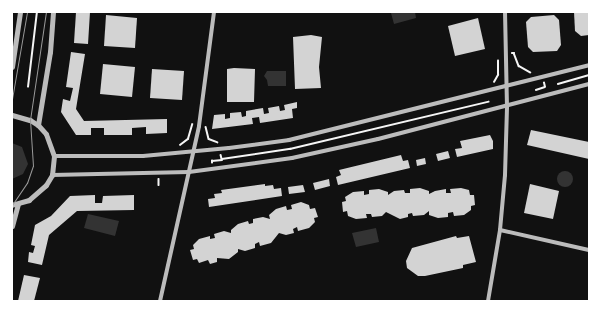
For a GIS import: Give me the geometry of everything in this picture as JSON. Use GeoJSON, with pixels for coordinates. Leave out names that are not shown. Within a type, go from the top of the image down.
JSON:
{"type":"FeatureCollection","features":[{"type":"Feature","properties":{"kind":"street"},"geometry":{"type":"LineString","coordinates":[[12,67],[20,12]]}},
{"type":"Feature","properties":{"kind":"street"},"geometry":{"type":"LineString","coordinates":[[38,125],[50,52],[53,12]]}},
{"type":"Feature","properties":{"kind":"street"},"geometry":{"type":"LineString","coordinates":[[160,301],[189,172],[207,78],[214,12]]}},
{"type":"Feature","properties":{"kind":"street"},"geometry":{"type":"LineString","coordinates":[[488,301],[500,230],[507,107],[506,12]]}},
{"type":"Feature","properties":{"kind":"street"},"geometry":{"type":"LineString","coordinates":[[54,156],[143,156],[289,140],[507,87],[589,65]]}},
{"type":"Feature","properties":{"kind":"street"},"geometry":{"type":"LineString","coordinates":[[52,175],[189,172],[262,163],[333,149],[507,107],[589,84]]}},
{"type":"Feature","properties":{"kind":"street"},"geometry":{"type":"LineString","coordinates":[[12,115],[30,120],[38,125],[46,134],[54,156],[52,175],[39,194],[18,204],[12,205]]}},
{"type":"Feature","properties":{"kind":"street"},"geometry":{"type":"LineString","coordinates":[[12,226],[18,204]]}},
{"type":"Feature","properties":{"kind":"street"},"geometry":{"type":"LineString","coordinates":[[500,230],[589,250]]}},
{"type":"Feature","properties":{"kind":"path"},"geometry":{"type":"LineString","coordinates":[[28,87],[37,12]]}},
{"type":"Feature","properties":{"kind":"path"},"geometry":{"type":"LineString","coordinates":[[533,91],[545,87],[542,78]]}},
{"type":"Feature","properties":{"kind":"shaded area"},"geometry":{"type":"Polygon","coordinates":[[[415,12],[416,18],[394,24],[391,13],[415,12]]]}},
{"type":"Feature","properties":{"kind":"shaded area"},"geometry":{"type":"Polygon","coordinates":[[[267,71],[286,71],[286,86],[268,86],[267,80],[264,76],[267,71]]]}},
{"type":"Feature","properties":{"kind":"shaded area"},"geometry":{"type":"Polygon","coordinates":[[[12,143],[22,147],[28,164],[23,174],[12,179],[12,143]]]}},
{"type":"Feature","properties":{"kind":"shaded area"},"geometry":{"type":"Polygon","coordinates":[[[565,171],[572,176],[573,179],[568,186],[565,187],[558,182],[557,179],[562,172],[565,171]]]}},
{"type":"Feature","properties":{"kind":"shaded area"},"geometry":{"type":"Polygon","coordinates":[[[88,214],[119,221],[115,236],[84,228],[88,214]]]}},
{"type":"Feature","properties":{"kind":"shaded area"},"geometry":{"type":"Polygon","coordinates":[[[376,228],[379,242],[356,247],[352,233],[376,228]]]}},
{"type":"Feature","properties":{"kind":"building"},"geometry":{"type":"Polygon","coordinates":[[[76,12],[90,12],[88,44],[74,43],[76,12]]]}},
{"type":"Feature","properties":{"kind":"building"},"geometry":{"type":"Polygon","coordinates":[[[574,12],[589,12],[589,35],[581,36],[575,31],[574,12]]]}},
{"type":"Feature","properties":{"kind":"building"},"geometry":{"type":"Polygon","coordinates":[[[106,15],[137,18],[135,48],[104,46],[106,15]]]}},
{"type":"Feature","properties":{"kind":"building"},"geometry":{"type":"Polygon","coordinates":[[[554,15],[559,20],[561,45],[557,51],[533,52],[528,47],[526,22],[531,17],[554,15]]]}},
{"type":"Feature","properties":{"kind":"building"},"geometry":{"type":"Polygon","coordinates":[[[478,18],[485,49],[455,56],[448,26],[478,18]]]}},
{"type":"Feature","properties":{"kind":"building"},"geometry":{"type":"Polygon","coordinates":[[[311,35],[322,37],[319,67],[321,88],[295,89],[293,37],[311,35]]]}},
{"type":"Feature","properties":{"kind":"building"},"geometry":{"type":"Polygon","coordinates":[[[71,52],[85,54],[76,109],[84,121],[167,119],[167,133],[146,134],[146,127],[132,128],[132,135],[104,135],[104,128],[91,128],[91,135],[76,135],[61,112],[63,99],[70,101],[73,88],[66,87],[71,52]]]}},
{"type":"Feature","properties":{"kind":"building"},"geometry":{"type":"Polygon","coordinates":[[[103,64],[135,67],[132,97],[100,94],[103,64]]]}},
{"type":"Feature","properties":{"kind":"building"},"geometry":{"type":"Polygon","coordinates":[[[152,69],[184,71],[182,100],[150,98],[152,69]]]}},
{"type":"Feature","properties":{"kind":"building"},"geometry":{"type":"Polygon","coordinates":[[[227,69],[255,69],[254,102],[227,102],[227,69]]]}},
{"type":"Feature","properties":{"kind":"building"},"geometry":{"type":"Polygon","coordinates":[[[297,102],[297,108],[292,109],[293,118],[260,123],[259,117],[252,118],[253,124],[212,129],[214,115],[225,114],[225,119],[230,118],[230,113],[241,112],[242,117],[246,116],[246,111],[263,108],[264,114],[269,113],[268,108],[279,106],[280,111],[285,110],[284,105],[297,102]]]}},
{"type":"Feature","properties":{"kind":"building"},"geometry":{"type":"Polygon","coordinates":[[[531,130],[589,142],[589,159],[527,145],[531,130]]]}},
{"type":"Feature","properties":{"kind":"building"},"geometry":{"type":"Polygon","coordinates":[[[490,135],[493,141],[493,149],[457,157],[455,149],[462,148],[460,141],[490,135]]]}},
{"type":"Feature","properties":{"kind":"building"},"geometry":{"type":"Polygon","coordinates":[[[448,151],[450,158],[438,161],[436,154],[448,151]]]}},
{"type":"Feature","properties":{"kind":"building"},"geometry":{"type":"Polygon","coordinates":[[[401,155],[403,161],[408,160],[410,168],[338,185],[336,177],[341,175],[339,170],[401,155]]]}},
{"type":"Feature","properties":{"kind":"building"},"geometry":{"type":"Polygon","coordinates":[[[425,158],[426,164],[417,166],[416,160],[425,158]]]}},
{"type":"Feature","properties":{"kind":"building"},"geometry":{"type":"Polygon","coordinates":[[[329,179],[330,186],[315,190],[313,183],[329,179]]]}},
{"type":"Feature","properties":{"kind":"building"},"geometry":{"type":"Polygon","coordinates":[[[265,184],[265,186],[273,185],[274,189],[281,188],[282,196],[209,207],[208,199],[215,198],[214,194],[222,193],[221,190],[265,184]]]}},
{"type":"Feature","properties":{"kind":"building"},"geometry":{"type":"Polygon","coordinates":[[[530,184],[559,191],[553,219],[524,213],[530,184]]]}},
{"type":"Feature","properties":{"kind":"building"},"geometry":{"type":"Polygon","coordinates":[[[303,185],[305,192],[289,194],[288,187],[303,185]]]}},
{"type":"Feature","properties":{"kind":"building"},"geometry":{"type":"Polygon","coordinates":[[[420,188],[429,191],[429,194],[446,189],[446,193],[451,193],[450,189],[461,188],[469,190],[470,195],[474,195],[475,205],[471,206],[471,210],[464,215],[454,216],[453,212],[448,213],[448,217],[438,218],[429,215],[429,211],[424,215],[413,216],[412,213],[408,214],[408,217],[400,219],[386,212],[382,216],[372,217],[371,214],[366,214],[367,218],[356,219],[348,216],[347,211],[343,212],[342,202],[346,201],[345,197],[353,192],[364,191],[364,195],[369,194],[369,190],[379,189],[388,192],[388,195],[394,191],[404,190],[405,193],[410,193],[410,189],[420,188]]]}},
{"type":"Feature","properties":{"kind":"building"},"geometry":{"type":"Polygon","coordinates":[[[95,195],[95,203],[102,203],[103,196],[134,195],[134,210],[77,211],[49,235],[42,265],[28,262],[29,252],[33,253],[35,246],[31,245],[35,225],[51,216],[70,196],[95,195]]]}},
{"type":"Feature","properties":{"kind":"building"},"geometry":{"type":"Polygon","coordinates":[[[301,202],[309,205],[310,209],[315,208],[318,217],[314,218],[315,222],[309,228],[298,231],[297,227],[293,229],[294,233],[286,235],[279,233],[271,243],[260,246],[259,242],[255,244],[255,248],[245,251],[238,249],[238,252],[229,259],[217,258],[217,262],[210,264],[208,260],[199,263],[197,259],[193,260],[190,250],[194,249],[193,245],[199,239],[210,236],[210,239],[215,238],[214,234],[224,231],[231,233],[231,230],[238,224],[248,221],[249,224],[253,223],[253,219],[263,217],[270,219],[269,215],[276,209],[286,206],[287,210],[292,209],[291,205],[301,202]]]}},
{"type":"Feature","properties":{"kind":"building"},"geometry":{"type":"Polygon","coordinates":[[[456,236],[457,238],[469,236],[476,262],[463,265],[463,268],[425,276],[418,276],[407,268],[406,261],[412,248],[456,236]]]}},
{"type":"Feature","properties":{"kind":"building"},"geometry":{"type":"Polygon","coordinates":[[[24,275],[40,278],[34,301],[18,301],[24,275]]]}},
{"type":"Feature","properties":{"kind":"tram line"},"geometry":{"type":"LineString","coordinates":[[12,99],[27,12]]}},
{"type":"Feature","properties":{"kind":"tram line"},"geometry":{"type":"LineString","coordinates":[[12,205],[27,183],[33,166],[30,120],[46,12]]}}]}
